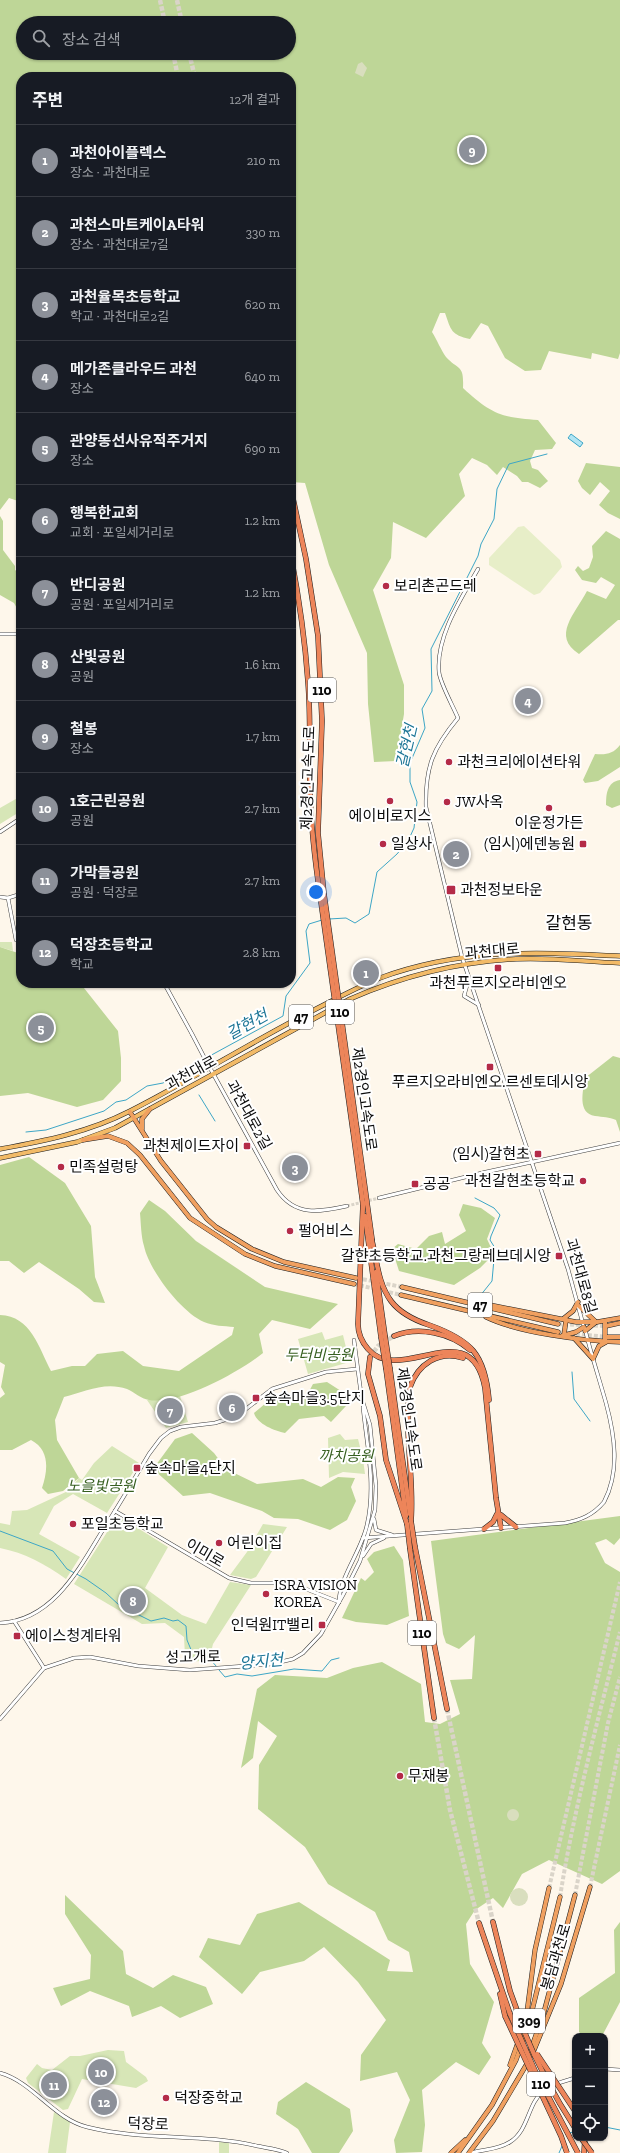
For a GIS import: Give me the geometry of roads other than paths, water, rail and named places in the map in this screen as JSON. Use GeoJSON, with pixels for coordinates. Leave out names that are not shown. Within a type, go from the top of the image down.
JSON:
{"type":"FeatureCollection","features":[{"type":"Feature","properties":{"kind":"highway","name":"제2경인고속도로"},"geometry":{"type":"LineString","coordinates":[[296,513],[309,574],[318,636],[322,721],[318,833],[322,894]]}},
{"type":"Feature","properties":{"kind":"highway","name":"제2경인고속도로"},"geometry":{"type":"LineString","coordinates":[[296,584],[306,658],[309,705],[310,791],[314,849],[322,894],[371,1237],[383,1336]]}},
{"type":"Feature","properties":{"kind":"highway"},"geometry":{"type":"LineString","coordinates":[[142,1130],[142,1119],[150,1109]]}},
{"type":"Feature","properties":{"kind":"highway"},"geometry":{"type":"LineString","coordinates":[[130,1112],[161,1161],[207,1219],[236,1239],[268,1256],[307,1268],[356,1278]]}},
{"type":"Feature","properties":{"kind":"highway","name":"제2경인고속도로"},"geometry":{"type":"LineString","coordinates":[[355,1130],[363,1203],[388,1369],[434,1718]]}},
{"type":"Feature","properties":{"kind":"highway"},"geometry":{"type":"LineString","coordinates":[[83,1140],[108,1136],[127,1143],[140,1155],[190,1218],[231,1247],[259,1261],[296,1272],[354,1284]]}},
{"type":"Feature","properties":{"kind":"highway"},"geometry":{"type":"LineString","coordinates":[[363,1203],[358,1324],[363,1342],[373,1354],[389,1361],[404,1360],[441,1351],[462,1354],[476,1365],[481,1373],[485,1388],[498,1510],[502,1528]]}},
{"type":"Feature","properties":{"kind":"highway"},"geometry":{"type":"LineString","coordinates":[[371,1237],[381,1282],[393,1303],[413,1319],[461,1339],[471,1348],[481,1364],[488,1390],[502,1528]]}},
{"type":"Feature","properties":{"kind":"highway","name":"47"},"geometry":{"type":"LineString","coordinates":[[402,1287],[558,1324]]}},
{"type":"Feature","properties":{"kind":"highway","name":"47"},"geometry":{"type":"LineString","coordinates":[[401,1296],[478,1313],[560,1334]]}},
{"type":"Feature","properties":{"kind":"highway"},"geometry":{"type":"LineString","coordinates":[[464,1301],[483,1302],[564,1319],[584,1327],[597,1322]]}},
{"type":"Feature","properties":{"kind":"highway"},"geometry":{"type":"LineString","coordinates":[[560,1334],[564,1319],[578,1304],[591,1318],[597,1322]]}},
{"type":"Feature","properties":{"kind":"highway"},"geometry":{"type":"LineString","coordinates":[[560,1334],[576,1332],[597,1322],[620,1318]]}},
{"type":"Feature","properties":{"kind":"highway"},"geometry":{"type":"LineString","coordinates":[[605,1321],[605,1342]]}},
{"type":"Feature","properties":{"kind":"highway"},"geometry":{"type":"LineString","coordinates":[[606,1326],[620,1323]]}},
{"type":"Feature","properties":{"kind":"highway"},"geometry":{"type":"LineString","coordinates":[[394,1336],[421,1331],[444,1336],[466,1347],[481,1364]]}},
{"type":"Feature","properties":{"kind":"highway"},"geometry":{"type":"LineString","coordinates":[[560,1334],[574,1338],[605,1342],[620,1342]]}},
{"type":"Feature","properties":{"kind":"highway"},"geometry":{"type":"LineString","coordinates":[[607,1337],[620,1337]]}},
{"type":"Feature","properties":{"kind":"highway"},"geometry":{"type":"LineString","coordinates":[[574,1338],[593,1359],[599,1346],[605,1342]]}},
{"type":"Feature","properties":{"kind":"highway"},"geometry":{"type":"LineString","coordinates":[[409,1522],[412,1507],[408,1425],[409,1397],[411,1386],[416,1374],[422,1366],[434,1358],[454,1355],[463,1358],[473,1365],[485,1388]]}},
{"type":"Feature","properties":{"kind":"highway"},"geometry":{"type":"LineString","coordinates":[[370,1356],[368,1374],[380,1416],[386,1460],[409,1522]]}},
{"type":"Feature","properties":{"kind":"highway"},"geometry":{"type":"LineString","coordinates":[[484,1529],[495,1520],[498,1510]]}},
{"type":"Feature","properties":{"kind":"highway"},"geometry":{"type":"LineString","coordinates":[[501,1515],[516,1527]]}},
{"type":"Feature","properties":{"kind":"highway","name":"제2경인고속도로"},"geometry":{"type":"LineString","coordinates":[[412,1548],[447,1709]]}},
{"type":"Feature","properties":{"kind":"highway","name":"봉담과천로"},"geometry":{"type":"LineString","coordinates":[[471,2152],[493,2122],[532,2055],[556,1997],[590,1887]]}},
{"type":"Feature","properties":{"kind":"highway","name":"봉담과천로"},"geometry":{"type":"LineString","coordinates":[[458,2153],[492,2105],[508,2072],[526,2020],[536,1950],[549,1888]]}},
{"type":"Feature","properties":{"kind":"highway","name":"봉담과천로"},"geometry":{"type":"LineString","coordinates":[[519,2077],[534,2043],[544,2012],[575,1895]]}},
{"type":"Feature","properties":{"kind":"highway","name":"봉담과천로"},"geometry":{"type":"LineString","coordinates":[[508,2072],[516,2060],[528,2027],[560,1898]]}},
{"type":"Feature","properties":{"kind":"highway","name":"110"},"geometry":{"type":"LineString","coordinates":[[493,1922],[510,1991],[516,2009],[541,2068],[558,2102],[572,2123]]}},
{"type":"Feature","properties":{"kind":"highway","name":"110"},"geometry":{"type":"LineString","coordinates":[[479,1923],[508,2015],[536,2073],[578,2153]]}},
{"type":"Feature","properties":{"kind":"highway"},"geometry":{"type":"LineString","coordinates":[[516,2009],[537,2054],[572,2106]]}},
{"type":"Feature","properties":{"kind":"highway"},"geometry":{"type":"LineString","coordinates":[[508,2015],[567,2153]]}},
{"type":"Feature","properties":{"kind":"highway","name":"봉담과천로"},"geometry":{"type":"LineString","coordinates":[[451,2153],[472,2134]]}},
{"type":"Feature","properties":{"kind":"highway"},"geometry":{"type":"LineString","coordinates":[[583,2141],[592,2153]]}},
{"type":"Feature","properties":{"kind":"highway"},"geometry":{"type":"LineString","coordinates":[[584,2153],[585,2141]]}},
{"type":"Feature","properties":{"kind":"main road","name":"과천대로"},"geometry":{"type":"LineString","coordinates":[[0,1149],[42,1142],[74,1134],[130,1112],[209,1067],[350,992],[386,977],[462,957],[514,953],[620,956]]}},
{"type":"Feature","properties":{"kind":"main road","name":"과천대로"},"geometry":{"type":"LineString","coordinates":[[0,1158],[83,1140],[115,1128],[350,999],[382,985],[436,970],[517,959],[620,963]]}},
{"type":"Feature","properties":{"kind":"street","name":"과천대로8길"},"geometry":{"type":"LineString","coordinates":[[363,1538],[565,1524],[585,1518],[601,1505],[615,1484],[618,1467],[617,1448],[578,1304],[533,1161],[462,957],[429,824],[426,790],[431,760],[444,736],[458,718],[440,677],[440,653],[448,628],[478,569]]}},
{"type":"Feature","properties":{"kind":"street"},"geometry":{"type":"LineString","coordinates":[[0,634],[16,634]]}},
{"type":"Feature","properties":{"kind":"street"},"geometry":{"type":"LineString","coordinates":[[0,832],[16,821]]}},
{"type":"Feature","properties":{"kind":"street"},"geometry":{"type":"LineString","coordinates":[[0,897],[8,898],[16,896]]}},
{"type":"Feature","properties":{"kind":"street"},"geometry":{"type":"LineString","coordinates":[[8,898],[16,940]]}},
{"type":"Feature","properties":{"kind":"street"},"geometry":{"type":"LineString","coordinates":[[469,977],[464,996],[479,1005]]}},
{"type":"Feature","properties":{"kind":"street","name":"과천대로2길"},"geometry":{"type":"LineString","coordinates":[[167,988],[209,1067],[284,1199],[297,1208],[311,1212],[347,1206]]}},
{"type":"Feature","properties":{"kind":"street"},"geometry":{"type":"LineString","coordinates":[[379,1198],[533,1161],[620,1143]]}},
{"type":"Feature","properties":{"kind":"street","name":"성고개로"},"geometry":{"type":"LineString","coordinates":[[339,1602],[339,1594],[367,1526],[372,1493],[354,1340]]}},
{"type":"Feature","properties":{"kind":"street"},"geometry":{"type":"LineString","coordinates":[[0,1623],[25,1618],[49,1603],[63,1591],[76,1574],[116,1511],[155,1445],[170,1432],[181,1427],[215,1423],[237,1416],[272,1389],[326,1372],[357,1369]]}},
{"type":"Feature","properties":{"kind":"street","name":"성고개로"},"geometry":{"type":"LineString","coordinates":[[44,1668],[74,1658],[90,1657],[168,1670],[219,1668],[272,1664],[293,1659],[303,1653],[321,1634],[339,1602],[360,1560],[374,1515],[376,1486],[370,1425],[362,1399]]}},
{"type":"Feature","properties":{"kind":"street","name":"이미로"},"geometry":{"type":"LineString","coordinates":[[116,1511],[229,1578],[250,1583],[280,1583],[301,1587],[339,1602]]}},
{"type":"Feature","properties":{"kind":"street"},"geometry":{"type":"LineString","coordinates":[[374,1515],[376,1530],[394,1536]]}},
{"type":"Feature","properties":{"kind":"street"},"geometry":{"type":"LineString","coordinates":[[360,1560],[371,1544],[385,1537]]}},
{"type":"Feature","properties":{"kind":"street"},"geometry":{"type":"LineString","coordinates":[[0,1719],[44,1668],[14,1621]]}},
{"type":"Feature","properties":{"kind":"street"},"geometry":{"type":"LineString","coordinates":[[608,2069],[620,2070]]}},
{"type":"Feature","properties":{"kind":"street","name":"덕장로"},"geometry":{"type":"LineString","coordinates":[[0,2072],[17,2080],[60,2113],[85,2127],[115,2133],[229,2140],[287,2153]]}},
{"type":"Feature","properties":{"kind":"street"},"geometry":{"type":"LineString","coordinates":[[471,2152],[492,2149],[509,2143],[522,2130],[533,2103],[544,2089],[572,2079]]}},
{"type":"Feature","properties":{"kind":"water"},"geometry":{"type":"Polygon","coordinates":[[[571,434],[583,443],[580,447],[568,438],[571,434]]]}},
{"type":"Feature","properties":{"kind":"waterway","name":"갈현천"},"geometry":{"type":"LineString","coordinates":[[329,919],[346,918],[355,923],[369,914],[377,872],[397,854],[408,841],[414,828],[417,802],[410,782],[410,763],[425,728],[422,709],[432,691],[431,649],[478,556],[481,544],[494,519],[497,489],[509,464],[547,454]]}},
{"type":"Feature","properties":{"kind":"waterway","name":"갈현천"},"geometry":{"type":"LineString","coordinates":[[296,982],[310,963],[306,931],[309,924],[322,920]]}},
{"type":"Feature","properties":{"kind":"waterway","name":"갈현천"},"geometry":{"type":"LineString","coordinates":[[206,1058],[283,1016],[286,996],[292,988]]}},
{"type":"Feature","properties":{"kind":"waterway","name":"갈현천"},"geometry":{"type":"LineString","coordinates":[[26,1132],[46,1130],[104,1111],[116,1102],[126,1100],[147,1086],[163,1083],[204,1060]]}},
{"type":"Feature","properties":{"kind":"waterway"},"geometry":{"type":"LineString","coordinates":[[199,1095],[215,1121]]}},
{"type":"Feature","properties":{"kind":"waterway"},"geometry":{"type":"LineString","coordinates":[[475,1198],[494,1208],[500,1215],[490,1240],[495,1248],[492,1281],[480,1296]]}},
{"type":"Feature","properties":{"kind":"waterway"},"geometry":{"type":"LineString","coordinates":[[572,1372],[574,1399],[590,1421]]}},
{"type":"Feature","properties":{"kind":"waterway","name":"양지천"},"geometry":{"type":"LineString","coordinates":[[0,1531],[53,1551],[67,1569],[86,1579],[106,1593],[119,1605],[151,1621],[164,1618],[173,1621],[178,1620],[186,1626],[187,1640],[192,1652],[208,1657],[217,1667]]}},
{"type":"Feature","properties":{"kind":"waterway","name":"양지천"},"geometry":{"type":"LineString","coordinates":[[219,1670],[225,1677],[237,1674],[252,1676],[294,1669],[322,1671],[331,1660],[339,1658]]}},
{"type":"Feature","properties":{"kind":"waterway"},"geometry":{"type":"LineString","coordinates":[[608,2128],[620,2130]]}},
{"type":"Feature","properties":{"kind":"waterway"},"geometry":{"type":"LineString","coordinates":[[559,2153],[562,2146]]}},
{"type":"Feature","properties":{"kind":"tunnel"},"geometry":{"type":"LineString","coordinates":[[160,0],[163,16]]}},
{"type":"Feature","properties":{"kind":"tunnel"},"geometry":{"type":"LineString","coordinates":[[177,0],[180,16]]}},
{"type":"Feature","properties":{"kind":"tunnel"},"geometry":{"type":"LineString","coordinates":[[174,60],[177,72]]}},
{"type":"Feature","properties":{"kind":"tunnel"},"geometry":{"type":"LineString","coordinates":[[191,60],[194,72]]}},
{"type":"Feature","properties":{"kind":"tunnel"},"geometry":{"type":"LineString","coordinates":[[347,1206],[379,1198]]}},
{"type":"Feature","properties":{"kind":"tunnel"},"geometry":{"type":"LineString","coordinates":[[357,1278],[402,1287]]}},
{"type":"Feature","properties":{"kind":"tunnel"},"geometry":{"type":"LineString","coordinates":[[354,1284],[401,1295]]}},
{"type":"Feature","properties":{"kind":"tunnel"},"geometry":{"type":"LineString","coordinates":[[558,1324],[606,1326]]}},
{"type":"Feature","properties":{"kind":"tunnel"},"geometry":{"type":"LineString","coordinates":[[558,1332],[607,1337]]}},
{"type":"Feature","properties":{"kind":"tunnel"},"geometry":{"type":"LineString","coordinates":[[370,1357],[378,1346],[394,1336]]}},
{"type":"Feature","properties":{"kind":"tunnel"},"geometry":{"type":"LineString","coordinates":[[549,1888],[620,1582]]}},
{"type":"Feature","properties":{"kind":"tunnel"},"geometry":{"type":"LineString","coordinates":[[560,1897],[579,1797],[620,1632]]}},
{"type":"Feature","properties":{"kind":"tunnel"},"geometry":{"type":"LineString","coordinates":[[575,1895],[608,1723],[620,1677]]}},
{"type":"Feature","properties":{"kind":"tunnel"},"geometry":{"type":"LineString","coordinates":[[447,1709],[493,1922]]}},
{"type":"Feature","properties":{"kind":"tunnel"},"geometry":{"type":"LineString","coordinates":[[434,1718],[450,1810],[479,1923]]}},
{"type":"Feature","properties":{"kind":"tunnel"},"geometry":{"type":"LineString","coordinates":[[590,1887],[620,1745]]}},
{"type":"Feature","properties":{"kind":"place","name":"철봉"},"geometry":{"type":"Point","coordinates":[472,150]}},
{"type":"Feature","properties":{"kind":"place","name":"보리촌곤드레"},"geometry":{"type":"Point","coordinates":[386,586]}},
{"type":"Feature","properties":{"kind":"place","name":"메가존클라우드 과천"},"geometry":{"type":"Point","coordinates":[528,701]}},
{"type":"Feature","properties":{"kind":"place","name":"과천크리에이션타워"},"geometry":{"type":"Point","coordinates":[449,762]}},
{"type":"Feature","properties":{"kind":"place","name":"에이비로지스"},"geometry":{"type":"Point","coordinates":[390,801]}},
{"type":"Feature","properties":{"kind":"place","name":"JW사옥"},"geometry":{"type":"Point","coordinates":[447,802]}},
{"type":"Feature","properties":{"kind":"place","name":"이운정가든"},"geometry":{"type":"Point","coordinates":[549,808]}},
{"type":"Feature","properties":{"kind":"place","name":"일상사"},"geometry":{"type":"Point","coordinates":[383,844]}},
{"type":"Feature","properties":{"kind":"place","name":"(임시)에덴농원"},"geometry":{"type":"Point","coordinates":[583,844]}},
{"type":"Feature","properties":{"kind":"place","name":"과천스마트케이A타워"},"geometry":{"type":"Point","coordinates":[456,854]}},
{"type":"Feature","properties":{"kind":"place","name":"과천정보타운"},"geometry":{"type":"Point","coordinates":[451,890]}},
{"type":"Feature","properties":{"kind":"place","name":"과천푸르지오라비엔오"},"geometry":{"type":"Point","coordinates":[498,968]}},
{"type":"Feature","properties":{"kind":"place","name":"과천아이플렉스"},"geometry":{"type":"Point","coordinates":[366,973]}},
{"type":"Feature","properties":{"kind":"place","name":"관양동선사유적주거지"},"geometry":{"type":"Point","coordinates":[41,1028]}},
{"type":"Feature","properties":{"kind":"place","name":"푸르지오라비엔오.르센토데시앙"},"geometry":{"type":"Point","coordinates":[490,1067]}},
{"type":"Feature","properties":{"kind":"place","name":"과천제이드자이"},"geometry":{"type":"Point","coordinates":[247,1146]}},
{"type":"Feature","properties":{"kind":"place","name":"(임시)갈현초"},"geometry":{"type":"Point","coordinates":[538,1154]}},
{"type":"Feature","properties":{"kind":"place","name":"민족설렁탕"},"geometry":{"type":"Point","coordinates":[61,1167]}},
{"type":"Feature","properties":{"kind":"place","name":"과천율목초등학교"},"geometry":{"type":"Point","coordinates":[295,1168]}},
{"type":"Feature","properties":{"kind":"place","name":"과천갈현초등학교"},"geometry":{"type":"Point","coordinates":[583,1181]}},
{"type":"Feature","properties":{"kind":"place","name":"공공"},"geometry":{"type":"Point","coordinates":[415,1184]}},
{"type":"Feature","properties":{"kind":"place","name":"펄어비스"},"geometry":{"type":"Point","coordinates":[290,1231]}},
{"type":"Feature","properties":{"kind":"place","name":"갈햔초등학교.과천그랑레브데시앙"},"geometry":{"type":"Point","coordinates":[559,1256]}},
{"type":"Feature","properties":{"kind":"place","name":"숲속마을3.5단지"},"geometry":{"type":"Point","coordinates":[256,1398]}},
{"type":"Feature","properties":{"kind":"place","name":"행복한교회"},"geometry":{"type":"Point","coordinates":[232,1408]}},
{"type":"Feature","properties":{"kind":"place","name":"반디공원"},"geometry":{"type":"Point","coordinates":[170,1411]}},
{"type":"Feature","properties":{"kind":"place","name":"숲속마을4단지"},"geometry":{"type":"Point","coordinates":[137,1468]}},
{"type":"Feature","properties":{"kind":"place","name":"포일초등학교"},"geometry":{"type":"Point","coordinates":[73,1524]}},
{"type":"Feature","properties":{"kind":"place","name":"어린이집"},"geometry":{"type":"Point","coordinates":[219,1543]}},
{"type":"Feature","properties":{"kind":"place","name":"ISRA VISION KOREA"},"geometry":{"type":"Point","coordinates":[266,1594]}},
{"type":"Feature","properties":{"kind":"place","name":"산빛공원"},"geometry":{"type":"Point","coordinates":[133,1601]}},
{"type":"Feature","properties":{"kind":"place","name":"인덕원IT밸리"},"geometry":{"type":"Point","coordinates":[322,1625]}},
{"type":"Feature","properties":{"kind":"place","name":"에이스청계타워"},"geometry":{"type":"Point","coordinates":[17,1636]}},
{"type":"Feature","properties":{"kind":"place","name":"무재봉"},"geometry":{"type":"Point","coordinates":[400,1776]}},
{"type":"Feature","properties":{"kind":"place","name":"1호근린공원"},"geometry":{"type":"Point","coordinates":[101,2072]}},
{"type":"Feature","properties":{"kind":"place","name":"가막들공원"},"geometry":{"type":"Point","coordinates":[54,2085]}},
{"type":"Feature","properties":{"kind":"place","name":"덕장중학교"},"geometry":{"type":"Point","coordinates":[166,2098]}},
{"type":"Feature","properties":{"kind":"place","name":"덕장초등학교"},"geometry":{"type":"Point","coordinates":[104,2102]}},
{"type":"Feature","properties":{"kind":"district","name":"갈현동"},"geometry":{"type":"Point","coordinates":[569,923]}},
{"type":"Feature","properties":{"kind":"park label","name":"두터비공원"},"geometry":{"type":"Point","coordinates":[319,1355]}},
{"type":"Feature","properties":{"kind":"park label","name":"까치공원"},"geometry":{"type":"Point","coordinates":[346,1456]}},
{"type":"Feature","properties":{"kind":"park label","name":"노을빛공원"},"geometry":{"type":"Point","coordinates":[101,1486]}}]}
